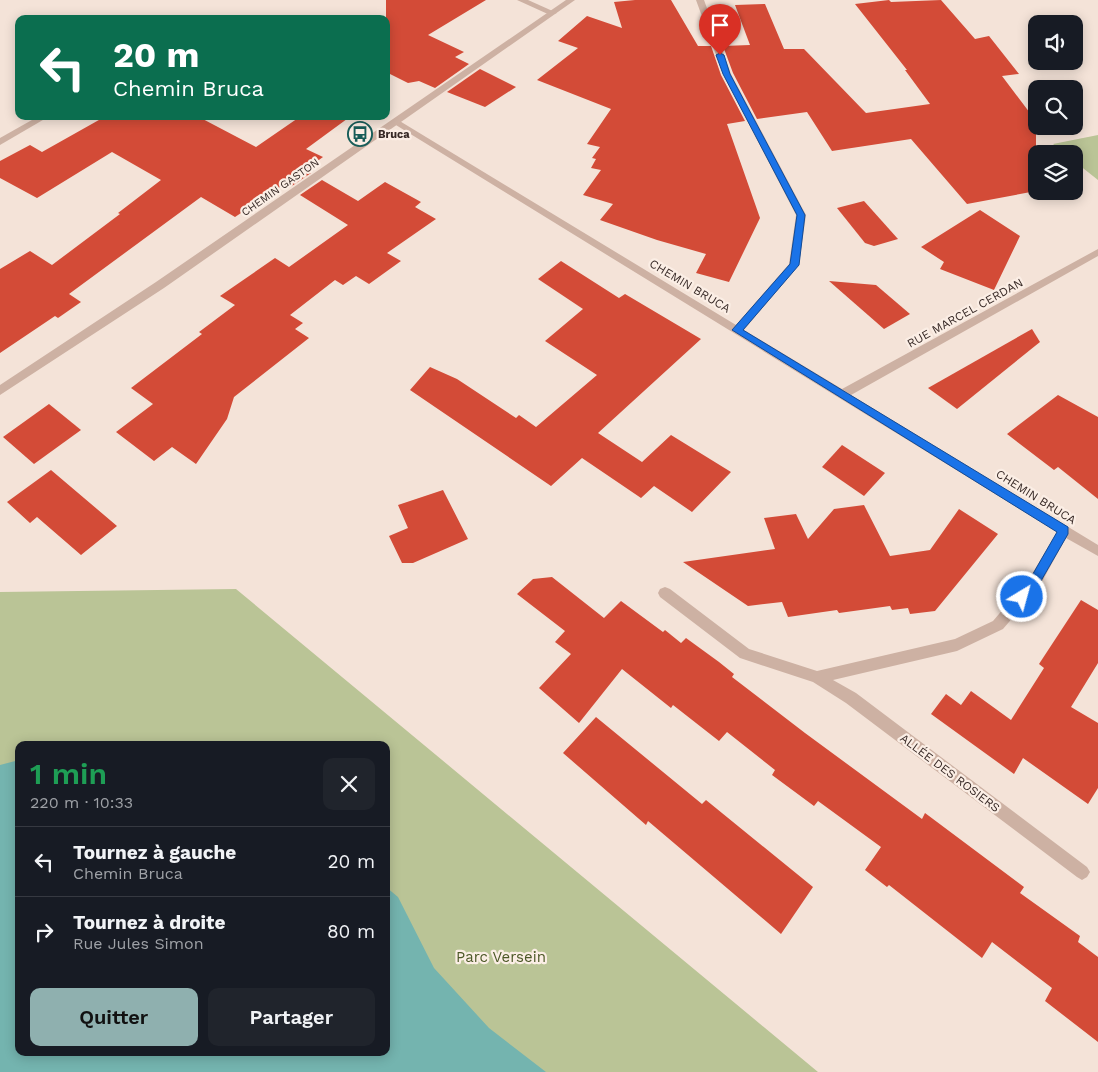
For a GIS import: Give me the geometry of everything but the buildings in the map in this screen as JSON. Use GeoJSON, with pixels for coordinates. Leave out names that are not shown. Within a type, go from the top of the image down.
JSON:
{"type":"FeatureCollection","features":[{"type":"Feature","properties":{"kind":"street"},"geometry":{"type":"LineString","coordinates":[[521,0],[553,13]]}},
{"type":"Feature","properties":{"kind":"street","name":"CHEMIN GASTON"},"geometry":{"type":"LineString","coordinates":[[0,391],[160,285],[571,0]]}},
{"type":"Feature","properties":{"kind":"street"},"geometry":{"type":"LineString","coordinates":[[700,0],[727,74],[801,215],[794,265],[736,330]]}},
{"type":"Feature","properties":{"kind":"street"},"geometry":{"type":"LineString","coordinates":[[0,142],[39,120]]}},
{"type":"Feature","properties":{"kind":"street","name":"CHEMIN BRUCA"},"geometry":{"type":"LineString","coordinates":[[396,122],[1098,551]]}},
{"type":"Feature","properties":{"kind":"street","name":"RUE MARCEL CERDAN"},"geometry":{"type":"LineString","coordinates":[[843,394],[1098,252]]}},
{"type":"Feature","properties":{"kind":"street"},"geometry":{"type":"LineString","coordinates":[[817,677],[956,645],[998,625],[1034,582],[1064,531]]}},
{"type":"Feature","properties":{"kind":"street","name":"ALLÉE DES ROSIERS"},"geometry":{"type":"LineString","coordinates":[[665,593],[746,654],[817,677],[851,698],[1082,872]]}},
{"type":"Feature","properties":{"kind":"green space"},"geometry":{"type":"Polygon","coordinates":[[[1098,135],[1098,180],[1083,168],[1083,145],[1053,144],[1098,135]]]}},
{"type":"Feature","properties":{"kind":"green space","name":"Parc Versein"},"geometry":{"type":"Polygon","coordinates":[[[236,589],[818,1072],[0,1072],[0,592],[236,589]]]}},
{"type":"Feature","properties":{"kind":"water"},"geometry":{"type":"Polygon","coordinates":[[[15,761],[15,1056],[390,1056],[390,890],[398,897],[434,968],[489,1028],[546,1072],[0,1072],[0,765],[15,761]]]}},
{"type":"Feature","properties":{"kind":"place","name":"Bruca"},"geometry":{"type":"Point","coordinates":[360,134]}},
{"type":"Feature","properties":{"kind":"route"},"geometry":{"type":"LineString","coordinates":[[720,55],[727,74],[801,215],[794,265],[736,330],[1064,531],[1034,582],[1022,597]]}}]}
